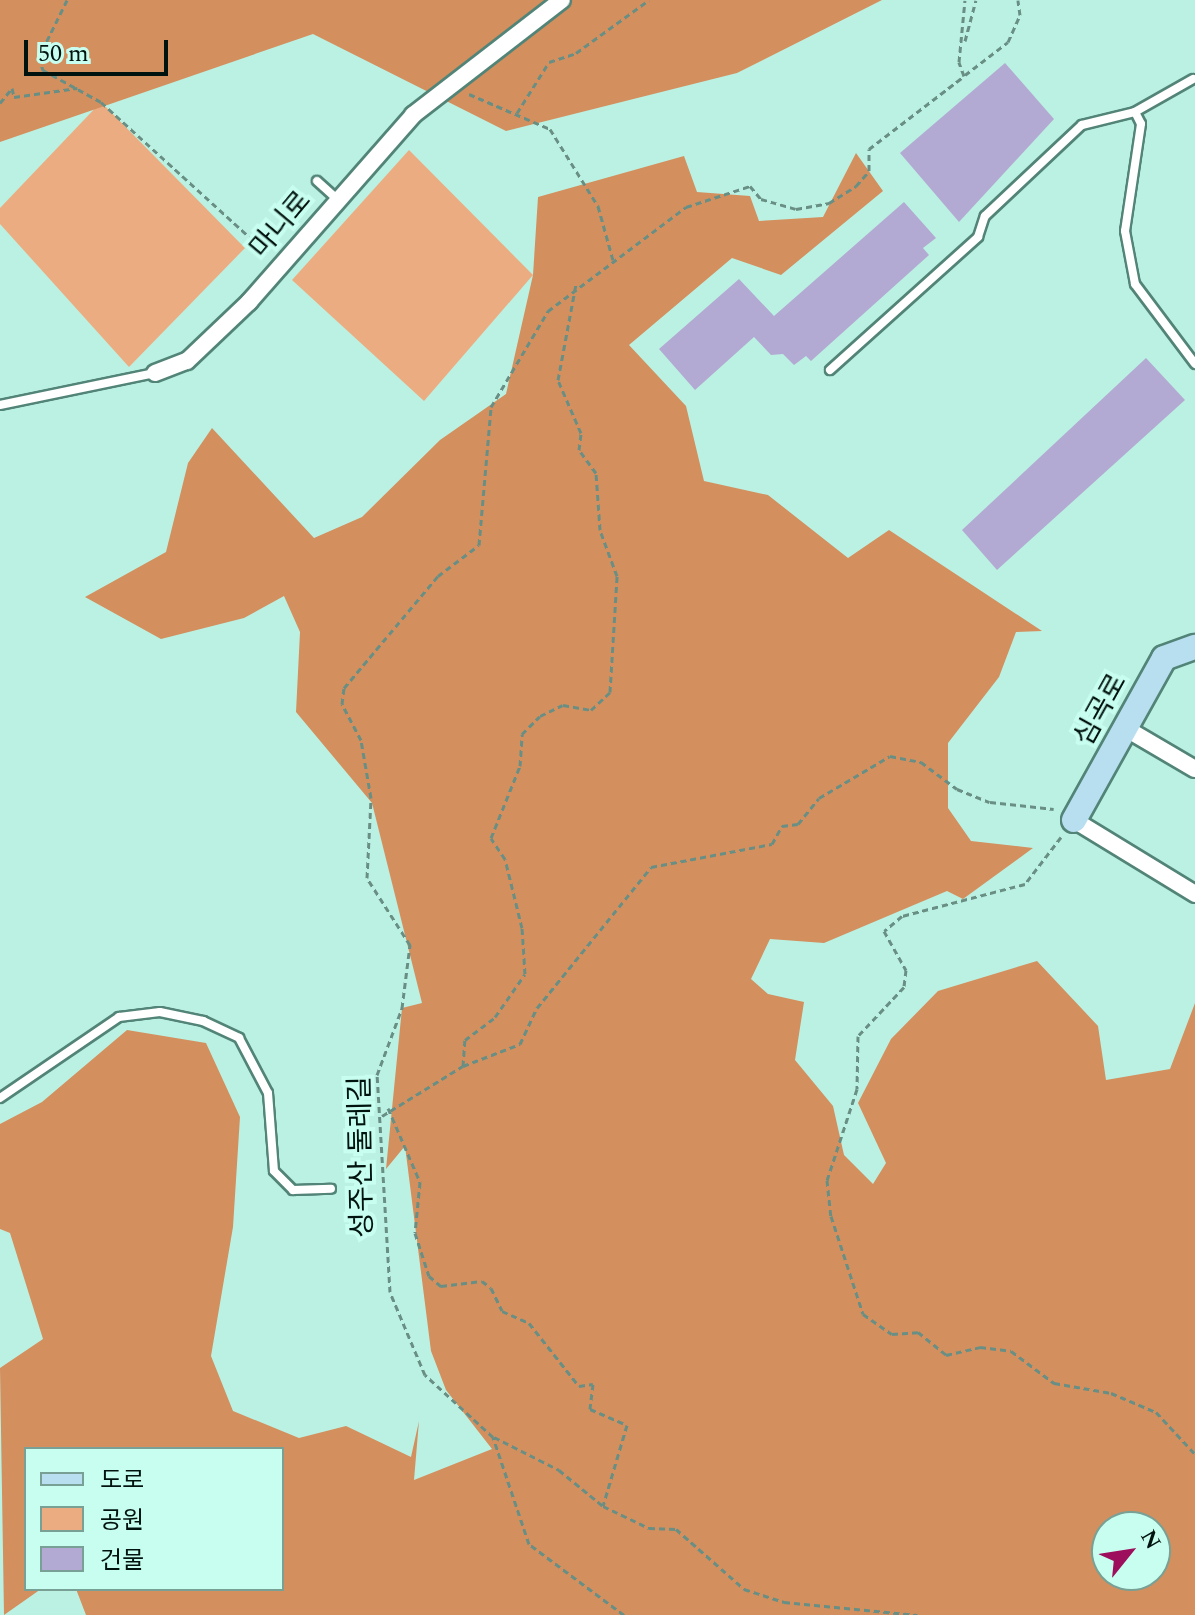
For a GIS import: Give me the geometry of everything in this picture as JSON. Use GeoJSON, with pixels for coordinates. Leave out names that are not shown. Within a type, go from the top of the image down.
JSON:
{"type":"FeatureCollection","features":[{"type":"Feature","properties":{"kind":"street","name":"마니로"},"geometry":{"type":"LineString","coordinates":[[155,373],[187,361],[281,265],[376,152],[450,87],[562,0]]}},
{"type":"Feature","properties":{"kind":"street","name":"심곡로"},"geometry":{"type":"LineString","coordinates":[[1074,820],[1164,658],[1195,648]]}},
{"type":"Feature","properties":{"kind":"street"},"geometry":{"type":"LineString","coordinates":[[1125,728],[1195,769]]}},
{"type":"Feature","properties":{"kind":"street"},"geometry":{"type":"LineString","coordinates":[[1074,820],[1195,894]]}},
{"type":"Feature","properties":{"kind":"lane"},"geometry":{"type":"LineString","coordinates":[[830,370],[978,237],[985,216],[1082,125],[1135,112],[1193,79]]}},
{"type":"Feature","properties":{"kind":"lane"},"geometry":{"type":"LineString","coordinates":[[1135,112],[1141,124],[1125,231],[1128,263],[1146,307],[1195,364]]}},
{"type":"Feature","properties":{"kind":"lane"},"geometry":{"type":"LineString","coordinates":[[317,181],[337,199]]}},
{"type":"Feature","properties":{"kind":"lane","name":"마니로"},"geometry":{"type":"LineString","coordinates":[[0,405],[155,373]]}},
{"type":"Feature","properties":{"kind":"lane"},"geometry":{"type":"LineString","coordinates":[[0,1098],[119,1017],[160,1012],[203,1021],[239,1038],[268,1093],[274,1171],[293,1190],[331,1189]]}},
{"type":"Feature","properties":{"kind":"path"},"geometry":{"type":"LineString","coordinates":[[67,0],[39,57],[43,70],[81,88],[281,265]]}},
{"type":"Feature","properties":{"kind":"path"},"geometry":{"type":"LineString","coordinates":[[517,113],[549,62],[576,53],[649,0]]}},
{"type":"Feature","properties":{"kind":"path"},"geometry":{"type":"LineString","coordinates":[[964,76],[965,0]]}},
{"type":"Feature","properties":{"kind":"path"},"geometry":{"type":"LineString","coordinates":[[964,43],[976,0]]}},
{"type":"Feature","properties":{"kind":"path"},"geometry":{"type":"LineString","coordinates":[[964,76],[1008,42],[1020,15],[1018,0]]}},
{"type":"Feature","properties":{"kind":"path","name":"성주산 둘레길"},"geometry":{"type":"LineString","coordinates":[[624,1615],[529,1544],[493,1437],[425,1375],[390,1292],[377,1075],[402,1008],[410,945],[367,878],[371,798],[361,740],[342,704],[344,688],[438,576],[479,545],[491,407],[513,362],[576,284],[686,207],[742,187],[791,209],[829,203],[869,171],[869,149],[964,76]]}},
{"type":"Feature","properties":{"kind":"path"},"geometry":{"type":"LineString","coordinates":[[450,87],[550,129],[571,154],[598,206],[613,260]]}},
{"type":"Feature","properties":{"kind":"path"},"geometry":{"type":"LineString","coordinates":[[0,103],[12,88],[14,97],[81,88]]}},
{"type":"Feature","properties":{"kind":"path"},"geometry":{"type":"LineString","coordinates":[[463,1066],[465,1040],[495,1017],[525,974],[526,941],[505,859],[491,838],[512,794],[522,734],[540,716],[563,705],[591,710],[610,692],[617,576],[600,530],[596,473],[579,450],[581,433],[558,380],[576,284]]}},
{"type":"Feature","properties":{"kind":"path"},"geometry":{"type":"LineString","coordinates":[[380,1118],[388,1108],[463,1066],[520,1044],[537,1008],[651,867],[772,844],[782,826],[798,824],[819,798],[890,756],[921,762],[957,789],[990,802],[1048,806],[1074,820],[1025,884],[902,916],[884,931],[906,970],[904,987],[858,1036],[857,1089],[827,1180],[853,1279],[848,1286],[863,1314],[892,1334],[918,1332],[946,1355],[980,1347],[1011,1351],[1054,1383],[1111,1393],[1156,1412],[1195,1454]]}},
{"type":"Feature","properties":{"kind":"path"},"geometry":{"type":"LineString","coordinates":[[388,1108],[420,1182],[415,1233],[429,1276],[441,1286],[482,1281],[491,1288],[502,1311],[529,1323],[579,1386],[593,1384],[590,1409],[627,1425],[603,1506]]}},
{"type":"Feature","properties":{"kind":"path"},"geometry":{"type":"LineString","coordinates":[[493,1437],[559,1470],[603,1506],[649,1528],[676,1529],[744,1589],[784,1602],[917,1615]]}},
{"type":"Feature","properties":{"kind":"green space"},"geometry":{"type":"Polygon","coordinates":[[[101,102],[245,248],[129,367],[0,224],[0,208],[101,102]]]}},
{"type":"Feature","properties":{"kind":"green space"},"geometry":{"type":"Polygon","coordinates":[[[409,150],[533,275],[424,401],[292,280],[409,150]]]}},
{"type":"Feature","properties":{"kind":"shaded area"},"geometry":{"type":"Polygon","coordinates":[[[0,0],[882,0],[737,73],[506,131],[313,34],[0,142],[0,0]]]}},
{"type":"Feature","properties":{"kind":"shaded area"},"geometry":{"type":"Polygon","coordinates":[[[856,153],[883,191],[781,275],[732,258],[629,345],[686,406],[704,481],[768,495],[848,558],[889,530],[1042,631],[1016,632],[999,677],[948,743],[948,808],[971,841],[1033,848],[963,899],[947,891],[824,943],[770,939],[751,979],[768,994],[804,1002],[795,1060],[833,1106],[844,1155],[873,1184],[886,1163],[858,1103],[891,1039],[938,991],[1037,961],[1098,1026],[1106,1080],[1170,1069],[1195,1003],[1195,1615],[86,1615],[77,1591],[284,1591],[284,1447],[24,1447],[24,1591],[38,1591],[4,1615],[0,1368],[43,1339],[10,1233],[0,1229],[0,1124],[42,1102],[127,1030],[206,1043],[240,1117],[233,1227],[211,1356],[233,1411],[299,1438],[346,1426],[411,1457],[419,1421],[414,1480],[492,1449],[446,1390],[431,1351],[405,1146],[386,1169],[402,1008],[422,1003],[372,803],[296,712],[300,632],[284,596],[244,618],[161,639],[85,597],[166,552],[188,463],[212,428],[314,538],[362,517],[440,440],[506,394],[533,275],[538,197],[684,156],[697,192],[750,196],[759,221],[823,217],[856,153]]]}},
{"type":"Feature","properties":{"kind":"building"},"geometry":{"type":"Polygon","coordinates":[[[1005,63],[1054,119],[959,222],[900,153],[1005,63]]]}},
{"type":"Feature","properties":{"kind":"building"},"geometry":{"type":"Polygon","coordinates":[[[904,202],[936,238],[923,248],[929,255],[811,361],[806,356],[794,365],[783,354],[771,355],[754,337],[695,390],[659,349],[739,279],[774,316],[904,202]]]}},
{"type":"Feature","properties":{"kind":"building"},"geometry":{"type":"Polygon","coordinates":[[[1146,358],[1185,400],[997,570],[962,530],[1146,358]]]}}]}
